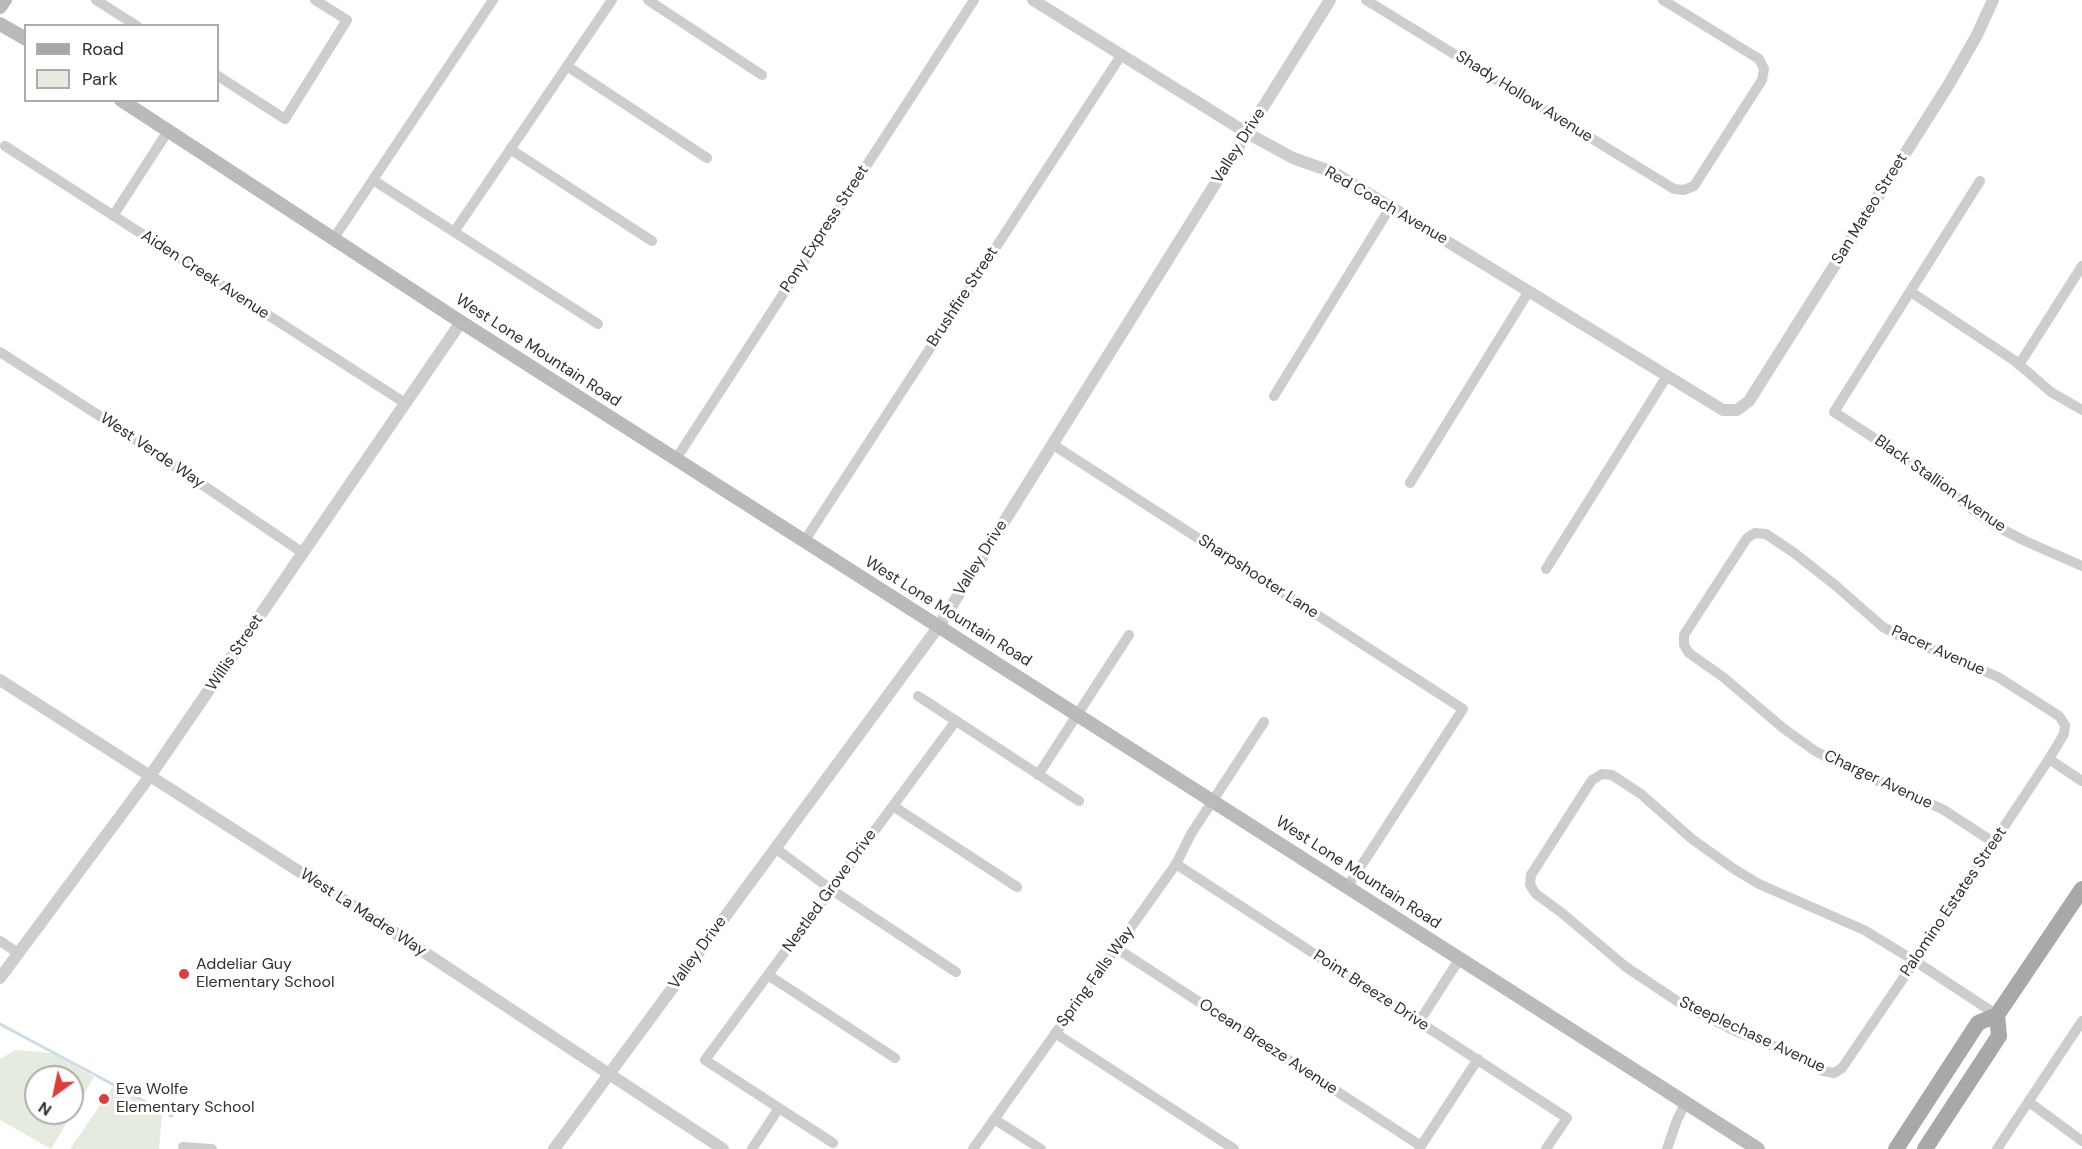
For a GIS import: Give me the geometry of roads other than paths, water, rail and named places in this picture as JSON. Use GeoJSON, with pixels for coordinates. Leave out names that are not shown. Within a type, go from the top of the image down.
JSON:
{"type":"FeatureCollection","features":[{"type":"Feature","properties":{"kind":"main road"},"geometry":{"type":"LineString","coordinates":[[0,7],[5,0]]}},
{"type":"Feature","properties":{"kind":"main road"},"geometry":{"type":"LineString","coordinates":[[0,24],[24,38]]}},
{"type":"Feature","properties":{"kind":"main road","name":"West Lone Mountain Road"},"geometry":{"type":"LineString","coordinates":[[124,102],[461,322],[1758,1149]]}},
{"type":"Feature","properties":{"kind":"main road"},"geometry":{"type":"LineString","coordinates":[[1896,1149],[1978,1023],[1997,1015],[2082,889]]}},
{"type":"Feature","properties":{"kind":"main road"},"geometry":{"type":"LineString","coordinates":[[1925,1149],[1999,1036],[1997,1015]]}},
{"type":"Feature","properties":{"kind":"street"},"geometry":{"type":"LineString","coordinates":[[96,0],[133,24]]}},
{"type":"Feature","properties":{"kind":"street"},"geometry":{"type":"LineString","coordinates":[[219,77],[285,119],[347,20],[315,0]]}},
{"type":"Feature","properties":{"kind":"street"},"geometry":{"type":"LineString","coordinates":[[334,238],[493,0]]}},
{"type":"Feature","properties":{"kind":"street"},"geometry":{"type":"LineString","coordinates":[[454,232],[612,0]]}},
{"type":"Feature","properties":{"kind":"street"},"geometry":{"type":"LineString","coordinates":[[648,0],[762,75]]}},
{"type":"Feature","properties":{"kind":"street","name":"Pony Express Street"},"geometry":{"type":"LineString","coordinates":[[676,459],[974,0]]}},
{"type":"Feature","properties":{"kind":"street","name":"Red Coach Avenue"},"geometry":{"type":"LineString","coordinates":[[1034,0],[1247,133],[1293,158],[1335,173],[1723,410],[1737,410]]}},
{"type":"Feature","properties":{"kind":"street","name":"Valley Drive"},"geometry":{"type":"LineString","coordinates":[[554,1149],[939,626],[1330,0]]}},
{"type":"Feature","properties":{"kind":"street","name":"Shady Hollow Avenue"},"geometry":{"type":"LineString","coordinates":[[1366,0],[1674,189],[1684,190],[1694,186],[1762,80],[1764,69],[1759,59],[1663,0]]}},
{"type":"Feature","properties":{"kind":"street","name":"San Mateo Street"},"geometry":{"type":"LineString","coordinates":[[1737,410],[1749,401],[1943,94],[1977,35],[1993,0]]}},
{"type":"Feature","properties":{"kind":"street","name":"Brushfire Street"},"geometry":{"type":"LineString","coordinates":[[805,540],[1122,54]]}},
{"type":"Feature","properties":{"kind":"street"},"geometry":{"type":"LineString","coordinates":[[567,66],[707,158]]}},
{"type":"Feature","properties":{"kind":"street"},"geometry":{"type":"LineString","coordinates":[[112,216],[168,131]]}},
{"type":"Feature","properties":{"kind":"street","name":"Aiden Creek Avenue"},"geometry":{"type":"LineString","coordinates":[[5,147],[405,403]]}},
{"type":"Feature","properties":{"kind":"street"},"geometry":{"type":"LineString","coordinates":[[510,149],[652,241]]}},
{"type":"Feature","properties":{"kind":"street"},"geometry":{"type":"LineString","coordinates":[[373,180],[598,324]]}},
{"type":"Feature","properties":{"kind":"street"},"geometry":{"type":"LineString","coordinates":[[1980,181],[1911,292],[2019,365],[2051,392],[2082,410]]}},
{"type":"Feature","properties":{"kind":"street"},"geometry":{"type":"LineString","coordinates":[[1274,396],[1392,206]]}},
{"type":"Feature","properties":{"kind":"street"},"geometry":{"type":"LineString","coordinates":[[2019,365],[2082,266]]}},
{"type":"Feature","properties":{"kind":"street"},"geometry":{"type":"LineString","coordinates":[[1410,483],[1529,291]]}},
{"type":"Feature","properties":{"kind":"street","name":"Black Stallion Avenue"},"geometry":{"type":"LineString","coordinates":[[1911,292],[1834,412],[1934,477],[1966,505],[1994,525],[2025,542],[2082,566]]}},
{"type":"Feature","properties":{"kind":"street","name":"Willis Street"},"geometry":{"type":"LineString","coordinates":[[0,978],[150,776],[461,322]]}},
{"type":"Feature","properties":{"kind":"street","name":"West Verde Way"},"geometry":{"type":"LineString","coordinates":[[0,352],[123,431],[303,553]]}},
{"type":"Feature","properties":{"kind":"street"},"geometry":{"type":"LineString","coordinates":[[1546,569],[1667,376]]}},
{"type":"Feature","properties":{"kind":"street","name":"Sharpshooter Lane"},"geometry":{"type":"LineString","coordinates":[[1052,444],[1463,709],[1348,886]]}},
{"type":"Feature","properties":{"kind":"street","name":"Pacer Avenue"},"geometry":{"type":"LineString","coordinates":[[1684,645],[1684,635],[1747,538],[1755,533],[1766,534],[1835,585],[1883,627],[1998,677],[2059,716],[2065,725]]}},
{"type":"Feature","properties":{"kind":"street"},"geometry":{"type":"LineString","coordinates":[[1038,775],[1129,634]]}},
{"type":"Feature","properties":{"kind":"street","name":"Charger Avenue"},"geometry":{"type":"LineString","coordinates":[[1684,645],[1689,653],[1723,677],[1783,728],[1815,751],[1858,773],[1944,810],[1993,842]]}},
{"type":"Feature","properties":{"kind":"street","name":"West La Madre Way"},"geometry":{"type":"LineString","coordinates":[[0,680],[395,933],[723,1149]]}},
{"type":"Feature","properties":{"kind":"street"},"geometry":{"type":"LineString","coordinates":[[918,696],[1079,801]]}},
{"type":"Feature","properties":{"kind":"street","name":"Nestled Grove Drive"},"geometry":{"type":"LineString","coordinates":[[779,1108],[705,1060],[955,722]]}},
{"type":"Feature","properties":{"kind":"street","name":"Spring Falls Way"},"geometry":{"type":"LineString","coordinates":[[973,1149],[1176,864],[1191,834],[1264,722]]}},
{"type":"Feature","properties":{"kind":"street","name":"Palomino Estates Street"},"geometry":{"type":"LineString","coordinates":[[1834,1073],[1842,1068],[2049,759],[2064,734],[2065,725]]}},
{"type":"Feature","properties":{"kind":"street"},"geometry":{"type":"LineString","coordinates":[[2049,759],[2082,781]]}},
{"type":"Feature","properties":{"kind":"street","name":"Steeplechase Avenue"},"geometry":{"type":"LineString","coordinates":[[1834,1073],[1823,1071],[1799,1056],[1735,1031],[1677,1000],[1626,967],[1536,894],[1530,885],[1531,875],[1592,780],[1602,774],[1612,775],[1641,794],[1692,839],[1759,884],[1864,930],[1914,961]]}},
{"type":"Feature","properties":{"kind":"street"},"geometry":{"type":"LineString","coordinates":[[893,806],[1017,887]]}},
{"type":"Feature","properties":{"kind":"street"},"geometry":{"type":"LineString","coordinates":[[775,848],[832,890],[956,972]]}},
{"type":"Feature","properties":{"kind":"street","name":"Point Breeze Drive"},"geometry":{"type":"LineString","coordinates":[[1176,864],[1567,1118],[1546,1149]]}},
{"type":"Feature","properties":{"kind":"street"},"geometry":{"type":"LineString","coordinates":[[0,941],[18,953]]}},
{"type":"Feature","properties":{"kind":"street","name":"Ocean Breeze Avenue"},"geometry":{"type":"LineString","coordinates":[[1116,948],[1420,1148]]}},
{"type":"Feature","properties":{"kind":"street"},"geometry":{"type":"LineString","coordinates":[[1419,1022],[1460,958]]}},
{"type":"Feature","properties":{"kind":"street"},"geometry":{"type":"LineString","coordinates":[[1914,961],[1997,1015]]}},
{"type":"Feature","properties":{"kind":"street"},"geometry":{"type":"LineString","coordinates":[[768,975],[895,1058]]}},
{"type":"Feature","properties":{"kind":"street"},"geometry":{"type":"LineString","coordinates":[[1997,1149],[2082,1021]]}},
{"type":"Feature","properties":{"kind":"street"},"geometry":{"type":"LineString","coordinates":[[1055,1033],[1234,1149]]}},
{"type":"Feature","properties":{"kind":"street"},"geometry":{"type":"LineString","coordinates":[[1420,1148],[1478,1059]]}},
{"type":"Feature","properties":{"kind":"street"},"geometry":{"type":"LineString","coordinates":[[1667,1149],[1686,1102]]}},
{"type":"Feature","properties":{"kind":"street"},"geometry":{"type":"LineString","coordinates":[[2029,1102],[2082,1142]]}},
{"type":"Feature","properties":{"kind":"street"},"geometry":{"type":"LineString","coordinates":[[752,1149],[779,1108],[833,1143]]}},
{"type":"Feature","properties":{"kind":"street"},"geometry":{"type":"LineString","coordinates":[[994,1119],[1041,1149]]}},
{"type":"Feature","properties":{"kind":"street"},"geometry":{"type":"LineString","coordinates":[[183,1147],[212,1149]]}},
{"type":"Feature","properties":{"kind":"waterway"},"geometry":{"type":"LineString","coordinates":[[0,1024],[172,1116]]}},
{"type":"Feature","properties":{"kind":"place","name":"Addeliar Guy Elementary School"},"geometry":{"type":"Point","coordinates":[184,974]}},
{"type":"Feature","properties":{"kind":"place","name":"Eva Wolfe Elementary School"},"geometry":{"type":"Point","coordinates":[104,1099]}}]}
